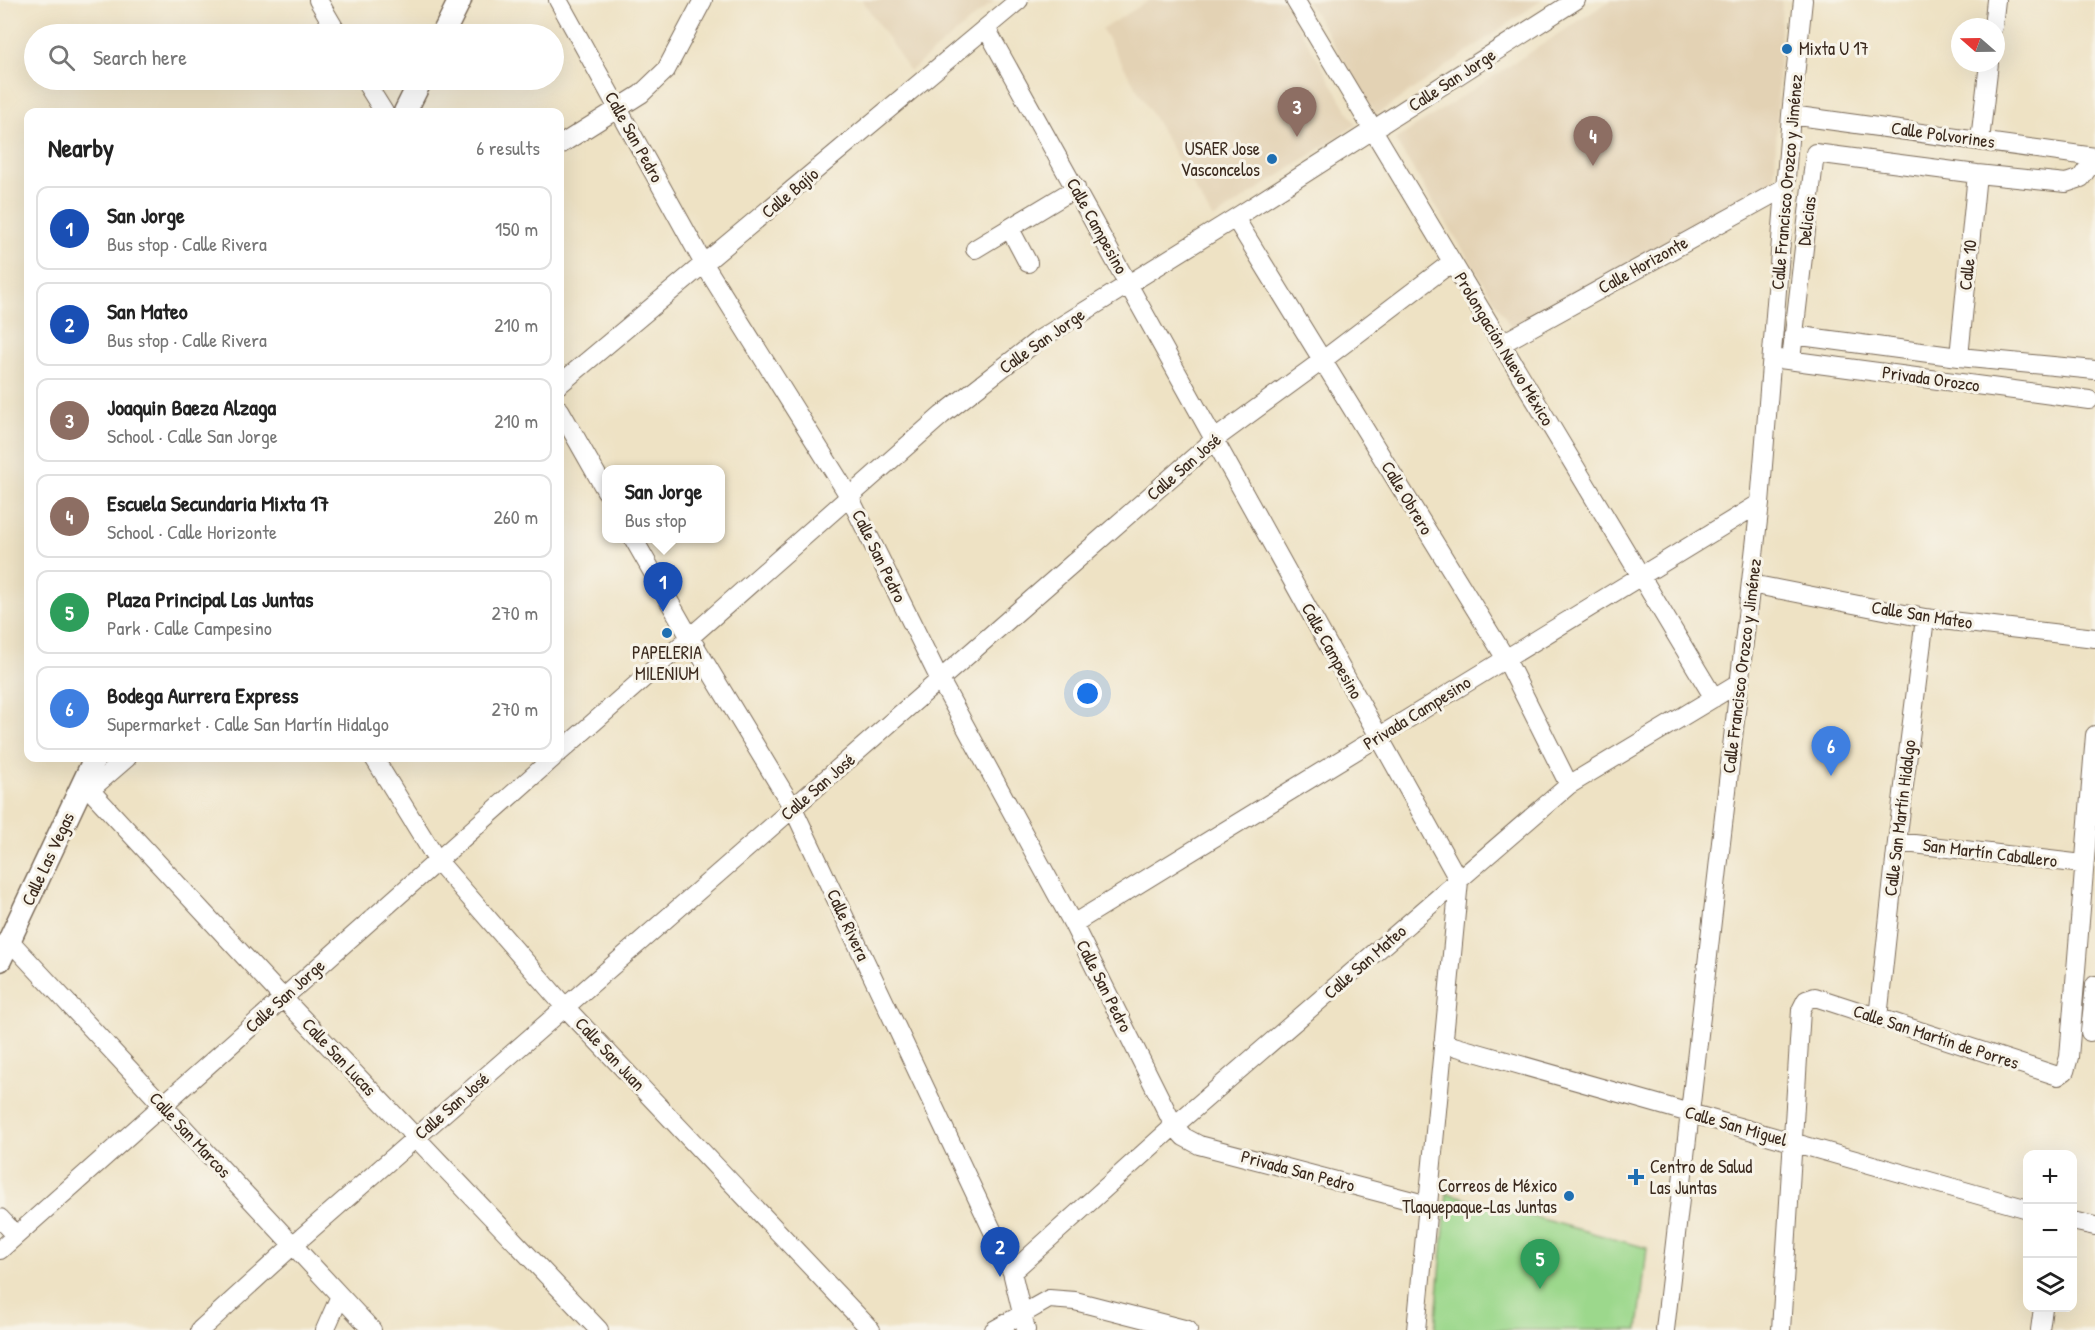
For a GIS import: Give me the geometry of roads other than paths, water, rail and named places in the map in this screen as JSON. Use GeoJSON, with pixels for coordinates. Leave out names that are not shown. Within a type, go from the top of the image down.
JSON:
{"type":"FeatureCollection","features":[{"type":"Feature","properties":{"kind":"street"},"geometry":{"type":"LineString","coordinates":[[318,0],[332,24]]}},
{"type":"Feature","properties":{"kind":"street"},"geometry":{"type":"LineString","coordinates":[[448,24],[460,0]]}},
{"type":"Feature","properties":{"kind":"street","name":"Calle San Pedro"},"geometry":{"type":"LineString","coordinates":[[558,0],[704,264],[849,496],[940,680],[1073,924],[1174,1126]]}},
{"type":"Feature","properties":{"kind":"street"},"geometry":{"type":"LineString","coordinates":[[564,142],[641,94],[666,70],[703,0]]}},
{"type":"Feature","properties":{"kind":"street","name":"Calle Bajío"},"geometry":{"type":"LineString","coordinates":[[564,381],[1019,0]]}},
{"type":"Feature","properties":{"kind":"street","name":"Prolongación Nuevo México"},"geometry":{"type":"LineString","coordinates":[[1294,0],[1714,698]]}},
{"type":"Feature","properties":{"kind":"street","name":"Calle San Jorge"},"geometry":{"type":"LineString","coordinates":[[564,748],[942,415],[1037,340],[1235,218],[1576,0]]}},
{"type":"Feature","properties":{"kind":"street","name":"Calle Francisco Orozco y Jiménez"},"geometry":{"type":"LineString","coordinates":[[1665,1330],[1760,503],[1791,115],[1803,0]]}},
{"type":"Feature","properties":{"kind":"street"},"geometry":{"type":"LineString","coordinates":[[1994,18],[1996,0]]}},
{"type":"Feature","properties":{"kind":"street","name":"Calle Campesino"},"geometry":{"type":"LineString","coordinates":[[986,28],[1459,881]]}},
{"type":"Feature","properties":{"kind":"street"},"geometry":{"type":"LineString","coordinates":[[1980,140],[1988,72]]}},
{"type":"Feature","properties":{"kind":"street"},"geometry":{"type":"LineString","coordinates":[[370,90],[382,108]]}},
{"type":"Feature","properties":{"kind":"street"},"geometry":{"type":"LineString","coordinates":[[407,108],[416,90]]}},
{"type":"Feature","properties":{"kind":"street","name":"Calle Polvorines"},"geometry":{"type":"LineString","coordinates":[[1791,115],[2095,157],[2081,178],[2066,183],[1815,153]]}},
{"type":"Feature","properties":{"kind":"street","name":"Delicias"},"geometry":{"type":"LineString","coordinates":[[1791,360],[1815,153]]}},
{"type":"Feature","properties":{"kind":"street","name":"Calle 10"},"geometry":{"type":"LineString","coordinates":[[1959,357],[1977,174]]}},
{"type":"Feature","properties":{"kind":"street","name":"Calle Horizonte"},"geometry":{"type":"LineString","coordinates":[[1501,344],[1786,187]]}},
{"type":"Feature","properties":{"kind":"street"},"geometry":{"type":"LineString","coordinates":[[975,249],[1076,188]]}},
{"type":"Feature","properties":{"kind":"street","name":"Calle Obrero"},"geometry":{"type":"LineString","coordinates":[[1235,218],[1506,659],[1569,785]]}},
{"type":"Feature","properties":{"kind":"street"},"geometry":{"type":"LineString","coordinates":[[1010,229],[1029,263]]}},
{"type":"Feature","properties":{"kind":"street","name":"Calle San José"},"geometry":{"type":"LineString","coordinates":[[200,1330],[292,1246],[1215,439],[1452,262]]}},
{"type":"Feature","properties":{"kind":"street","name":"Privada Orozco"},"geometry":{"type":"LineString","coordinates":[[1793,335],[1959,357],[2095,370]]}},
{"type":"Feature","properties":{"kind":"street","name":"Privada Orozco"},"geometry":{"type":"LineString","coordinates":[[1772,358],[2089,400]]}},
{"type":"Feature","properties":{"kind":"street"},"geometry":{"type":"LineString","coordinates":[[564,417],[602,484]]}},
{"type":"Feature","properties":{"kind":"street","name":"Privada Campesino"},"geometry":{"type":"LineString","coordinates":[[1073,924],[1760,503]]}},
{"type":"Feature","properties":{"kind":"street","name":"Calle Rivera"},"geometry":{"type":"LineString","coordinates":[[636,543],[793,808],[1012,1272],[1024,1322]]}},
{"type":"Feature","properties":{"kind":"street","name":"Calle San Mateo"},"geometry":{"type":"LineString","coordinates":[[1751,584],[1925,618],[2095,638]]}},
{"type":"Feature","properties":{"kind":"street","name":"Calle San Martín Hidalgo"},"geometry":{"type":"LineString","coordinates":[[1878,1018],[1925,618]]}},
{"type":"Feature","properties":{"kind":"street","name":"Calle San Mateo"},"geometry":{"type":"LineString","coordinates":[[1012,1272],[1174,1126],[1569,785],[1740,682]]}},
{"type":"Feature","properties":{"kind":"street"},"geometry":{"type":"LineString","coordinates":[[2083,864],[2095,735]]}},
{"type":"Feature","properties":{"kind":"street","name":"Calle Las Vegas"},"geometry":{"type":"LineString","coordinates":[[5,950],[88,785],[94,762]]}},
{"type":"Feature","properties":{"kind":"street"},"geometry":{"type":"LineString","coordinates":[[88,785],[121,762]]}},
{"type":"Feature","properties":{"kind":"street","name":"Calle San Juan"},"geometry":{"type":"LineString","coordinates":[[376,762],[437,860],[565,1007],[871,1330]]}},
{"type":"Feature","properties":{"kind":"street","name":"Calle San Jorge"},"geometry":{"type":"LineString","coordinates":[[0,1250],[548,762]]}},
{"type":"Feature","properties":{"kind":"street","name":"Calle San Lucas"},"geometry":{"type":"LineString","coordinates":[[88,785],[283,998],[599,1330]]}},
{"type":"Feature","properties":{"kind":"street","name":"San Martín Caballero"},"geometry":{"type":"LineString","coordinates":[[1897,842],[2083,864]]}},
{"type":"Feature","properties":{"kind":"street","name":"Calle San Martín de Porres"},"geometry":{"type":"LineString","coordinates":[[1794,1142],[1801,1010],[1806,1000],[1815,997],[2058,1077],[2065,1071],[2069,1056],[2083,864]]}},
{"type":"Feature","properties":{"kind":"street"},"geometry":{"type":"LineString","coordinates":[[1416,1330],[1459,881]]}},
{"type":"Feature","properties":{"kind":"street","name":"Calle San Marcos"},"geometry":{"type":"LineString","coordinates":[[5,950],[162,1105],[372,1330]]}},
{"type":"Feature","properties":{"kind":"street"},"geometry":{"type":"LineString","coordinates":[[2090,1032],[2095,985]]}},
{"type":"Feature","properties":{"kind":"street","name":"Calle San Miguel"},"geometry":{"type":"LineString","coordinates":[[1443,1043],[2023,1208]]}},
{"type":"Feature","properties":{"kind":"street","name":"Privada San Pedro"},"geometry":{"type":"LineString","coordinates":[[1174,1126],[1184,1137],[1199,1145],[1428,1205]]}},
{"type":"Feature","properties":{"kind":"street"},"geometry":{"type":"LineString","coordinates":[[1781,1330],[1794,1142]]}},
{"type":"Feature","properties":{"kind":"street"},"geometry":{"type":"LineString","coordinates":[[0,1218],[16,1235]]}},
{"type":"Feature","properties":{"kind":"street"},"geometry":{"type":"LineString","coordinates":[[2077,1222],[2095,1226]]}},
{"type":"Feature","properties":{"kind":"street"},"geometry":{"type":"LineString","coordinates":[[325,1330],[340,1296]]}},
{"type":"Feature","properties":{"kind":"street"},"geometry":{"type":"LineString","coordinates":[[994,1330],[1024,1322],[1049,1299],[1075,1301],[1188,1330]]}},
{"type":"Feature","properties":{"kind":"street"},"geometry":{"type":"LineString","coordinates":[[2040,1330],[2042,1312]]}},
{"type":"Feature","properties":{"kind":"place","name":"Mixta U 17"},"geometry":{"type":"Point","coordinates":[1787,49]}},
{"type":"Feature","properties":{"kind":"place","name":"Joaquin Baeza Alzaga"},"geometry":{"type":"Point","coordinates":[1297,137]}},
{"type":"Feature","properties":{"kind":"place","name":"USAER Jose Vasconcelos"},"geometry":{"type":"Point","coordinates":[1272,159]}},
{"type":"Feature","properties":{"kind":"place","name":"Escuela Secundaria Mixta 17"},"geometry":{"type":"Point","coordinates":[1593,166]}},
{"type":"Feature","properties":{"kind":"place","name":"San Jorge"},"geometry":{"type":"Point","coordinates":[663,612]}},
{"type":"Feature","properties":{"kind":"place","name":"PAPELERIA MILENIUM"},"geometry":{"type":"Point","coordinates":[667,633]}},
{"type":"Feature","properties":{"kind":"place","name":"Bodega Aurrera Express"},"geometry":{"type":"Point","coordinates":[1831,776]}},
{"type":"Feature","properties":{"kind":"place","name":"Centro de Salud Las Juntas"},"geometry":{"type":"Point","coordinates":[1636,1177]}},
{"type":"Feature","properties":{"kind":"place","name":"Correos de México Tlaquepaque-Las Juntas"},"geometry":{"type":"Point","coordinates":[1569,1196]}},
{"type":"Feature","properties":{"kind":"place","name":"San Mateo"},"geometry":{"type":"Point","coordinates":[1000,1277]}},
{"type":"Feature","properties":{"kind":"place","name":"Plaza Principal Las Juntas"},"geometry":{"type":"Point","coordinates":[1540,1289]}}]}
